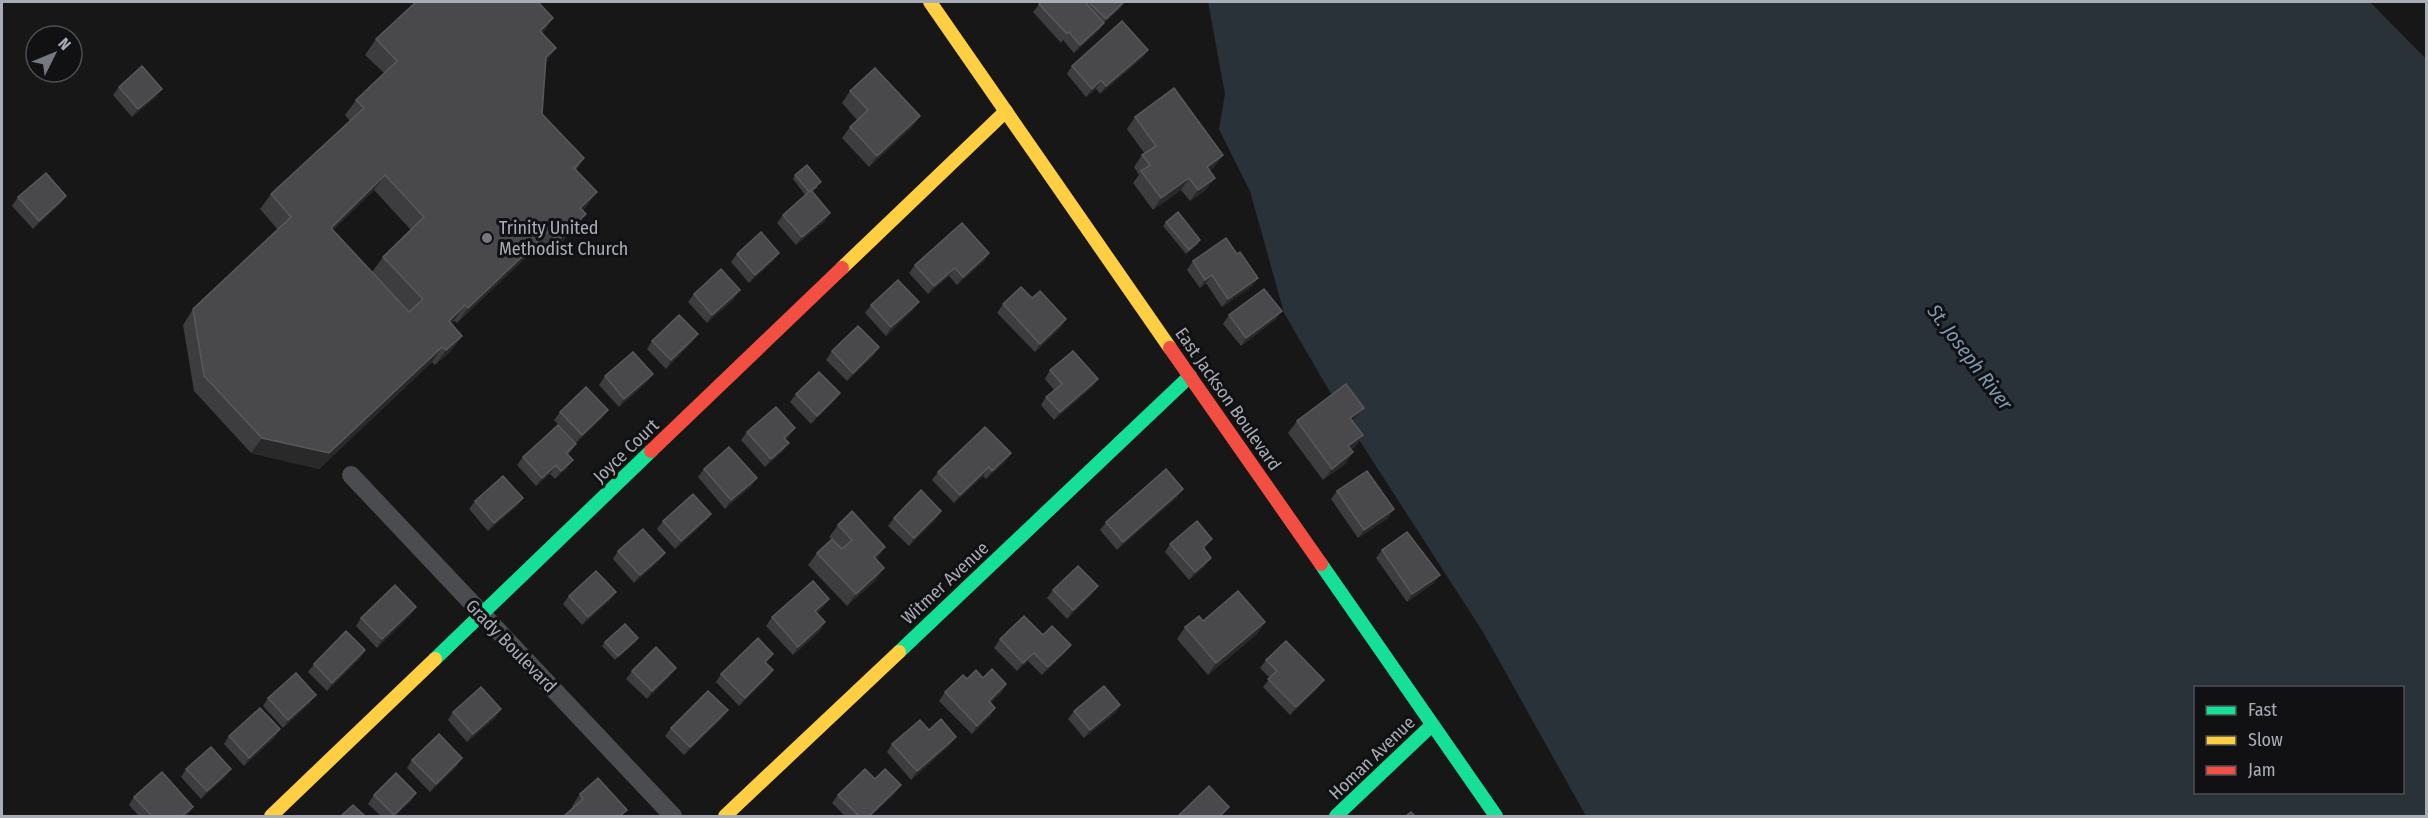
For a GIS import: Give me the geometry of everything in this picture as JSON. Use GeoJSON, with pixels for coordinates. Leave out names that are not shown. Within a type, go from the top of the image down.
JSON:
{"type":"FeatureCollection","features":[{"type":"Feature","properties":{"kind":"street","name":"East Jackson Boulevard"},"geometry":{"type":"LineString","coordinates":[[930,2],[1496,816]]}},
{"type":"Feature","properties":{"kind":"street","name":"Joyce Court"},"geometry":{"type":"LineString","coordinates":[[270,816],[1006,111]]}},
{"type":"Feature","properties":{"kind":"street","name":"Witmer Avenue"},"geometry":{"type":"LineString","coordinates":[[725,816],[1190,376]]}},
{"type":"Feature","properties":{"kind":"street","name":"Grady Boulevard"},"geometry":{"type":"LineString","coordinates":[[351,475],[673,816]]}},
{"type":"Feature","properties":{"kind":"street","name":"Homan Avenue"},"geometry":{"type":"LineString","coordinates":[[1336,816],[1432,725]]}},
{"type":"Feature","properties":{"kind":"water","name":"St. Joseph River"},"geometry":{"type":"Polygon","coordinates":[[[1208,2],[2370,2],[2426,59],[2426,816],[1586,816],[1483,632],[1345,418],[1284,313],[1250,191],[1219,129],[1225,94],[1208,2]]]}},
{"type":"Feature","properties":{"kind":"building","name":"Trinity United Methodist Church"},"geometry":{"type":"Polygon","coordinates":[[[416,2],[538,2],[553,18],[540,31],[556,48],[546,57],[542,114],[584,158],[574,168],[597,192],[580,208],[586,214],[558,240],[549,231],[468,308],[465,305],[449,321],[462,336],[446,350],[442,347],[329,453],[262,438],[204,376],[193,309],[291,217],[271,194],[364,108],[356,100],[397,61],[376,39],[416,2]],[[385,175],[331,228],[409,312],[423,299],[383,257],[424,217],[385,175]]]}},
{"type":"Feature","properties":{"kind":"building"},"geometry":{"type":"Polygon","coordinates":[[[1041,2],[1085,2],[1104,23],[1080,45],[1039,4],[1041,2]]]}},
{"type":"Feature","properties":{"kind":"building"},"geometry":{"type":"Polygon","coordinates":[[[1089,2],[1124,2],[1106,19],[1089,2]]]}},
{"type":"Feature","properties":{"kind":"building"},"geometry":{"type":"Polygon","coordinates":[[[1122,21],[1148,50],[1106,86],[1101,80],[1092,89],[1072,66],[1122,21]]]}},
{"type":"Feature","properties":{"kind":"building"},"geometry":{"type":"Polygon","coordinates":[[[142,66],[162,89],[138,109],[119,87],[142,66]]]}},
{"type":"Feature","properties":{"kind":"building"},"geometry":{"type":"Polygon","coordinates":[[[875,68],[920,116],[877,156],[850,127],[868,110],[850,91],[875,68]]]}},
{"type":"Feature","properties":{"kind":"building"},"geometry":{"type":"Polygon","coordinates":[[[1174,88],[1223,155],[1207,167],[1215,178],[1198,190],[1189,178],[1161,198],[1141,171],[1150,165],[1142,155],[1156,146],[1135,117],[1174,88]]]}},
{"type":"Feature","properties":{"kind":"building"},"geometry":{"type":"Polygon","coordinates":[[[807,165],[821,182],[809,192],[795,175],[807,165]]]}},
{"type":"Feature","properties":{"kind":"building"},"geometry":{"type":"Polygon","coordinates":[[[46,173],[66,196],[39,221],[18,197],[46,173]]]}},
{"type":"Feature","properties":{"kind":"building"},"geometry":{"type":"Polygon","coordinates":[[[811,190],[830,213],[802,237],[783,215],[811,190]]]}},
{"type":"Feature","properties":{"kind":"building"},"geometry":{"type":"Polygon","coordinates":[[[1178,212],[1200,240],[1189,250],[1166,222],[1178,212]]]}},
{"type":"Feature","properties":{"kind":"building"},"geometry":{"type":"Polygon","coordinates":[[[962,223],[989,253],[963,277],[955,268],[934,286],[915,265],[962,223]]]}},
{"type":"Feature","properties":{"kind":"building"},"geometry":{"type":"Polygon","coordinates":[[[761,232],[779,253],[755,275],[737,254],[761,232]]]}},
{"type":"Feature","properties":{"kind":"building"},"geometry":{"type":"Polygon","coordinates":[[[1226,238],[1237,254],[1240,252],[1258,278],[1228,299],[1212,275],[1205,280],[1193,261],[1226,238]]]}},
{"type":"Feature","properties":{"kind":"building"},"geometry":{"type":"Polygon","coordinates":[[[721,269],[740,290],[712,315],[694,294],[721,269]]]}},
{"type":"Feature","properties":{"kind":"building"},"geometry":{"type":"Polygon","coordinates":[[[898,280],[919,302],[891,327],[871,305],[898,280]]]}},
{"type":"Feature","properties":{"kind":"building"},"geometry":{"type":"Polygon","coordinates":[[[1021,287],[1032,298],[1040,291],[1066,319],[1040,344],[1003,304],[1021,287]]]}},
{"type":"Feature","properties":{"kind":"building"},"geometry":{"type":"Polygon","coordinates":[[[1264,289],[1282,311],[1246,338],[1229,315],[1264,289]]]}},
{"type":"Feature","properties":{"kind":"building"},"geometry":{"type":"Polygon","coordinates":[[[679,315],[698,334],[671,360],[652,341],[679,315]]]}},
{"type":"Feature","properties":{"kind":"building"},"geometry":{"type":"Polygon","coordinates":[[[858,326],[879,347],[853,373],[832,351],[858,326]]]}},
{"type":"Feature","properties":{"kind":"building"},"geometry":{"type":"Polygon","coordinates":[[[1073,351],[1098,379],[1060,412],[1046,397],[1062,384],[1050,370],[1073,351]]]}},
{"type":"Feature","properties":{"kind":"building"},"geometry":{"type":"Polygon","coordinates":[[[633,352],[653,374],[624,399],[605,376],[633,352]]]}},
{"type":"Feature","properties":{"kind":"building"},"geometry":{"type":"Polygon","coordinates":[[[819,372],[840,393],[817,416],[796,394],[819,372]]]}},
{"type":"Feature","properties":{"kind":"building"},"geometry":{"type":"Polygon","coordinates":[[[1346,384],[1364,408],[1350,418],[1363,435],[1348,446],[1353,452],[1332,469],[1297,421],[1346,384]]]}},
{"type":"Feature","properties":{"kind":"building"},"geometry":{"type":"Polygon","coordinates":[[[586,387],[608,410],[582,435],[560,412],[586,387]]]}},
{"type":"Feature","properties":{"kind":"building"},"geometry":{"type":"Polygon","coordinates":[[[776,407],[795,428],[784,438],[789,443],[771,459],[747,432],[776,407]]]}},
{"type":"Feature","properties":{"kind":"building"},"geometry":{"type":"Polygon","coordinates":[[[558,425],[576,444],[566,453],[573,460],[561,471],[556,465],[542,478],[523,457],[558,425]]]}},
{"type":"Feature","properties":{"kind":"building"},"geometry":{"type":"Polygon","coordinates":[[[985,427],[1011,453],[992,471],[989,467],[960,495],[938,472],[985,427]]]}},
{"type":"Feature","properties":{"kind":"building"},"geometry":{"type":"Polygon","coordinates":[[[729,447],[757,478],[731,500],[704,469],[729,447]]]}},
{"type":"Feature","properties":{"kind":"building"},"geometry":{"type":"Polygon","coordinates":[[[1166,469],[1183,489],[1123,542],[1106,522],[1166,469]]]}},
{"type":"Feature","properties":{"kind":"building"},"geometry":{"type":"Polygon","coordinates":[[[1367,471],[1394,509],[1364,530],[1337,491],[1367,471]]]}},
{"type":"Feature","properties":{"kind":"building"},"geometry":{"type":"Polygon","coordinates":[[[503,476],[523,498],[494,523],[475,501],[503,476]]]}},
{"type":"Feature","properties":{"kind":"building"},"geometry":{"type":"Polygon","coordinates":[[[921,490],[941,511],[914,538],[894,518],[921,490]]]}},
{"type":"Feature","properties":{"kind":"building"},"geometry":{"type":"Polygon","coordinates":[[[693,494],[711,514],[681,541],[663,521],[693,494]]]}},
{"type":"Feature","properties":{"kind":"building"},"geometry":{"type":"Polygon","coordinates":[[[852,511],[885,547],[874,557],[884,568],[856,594],[817,553],[832,539],[842,549],[852,540],[838,525],[852,511]]]}},
{"type":"Feature","properties":{"kind":"building"},"geometry":{"type":"Polygon","coordinates":[[[1197,521],[1212,539],[1203,547],[1211,558],[1195,572],[1170,544],[1197,521]]]}},
{"type":"Feature","properties":{"kind":"building"},"geometry":{"type":"Polygon","coordinates":[[[643,529],[665,553],[640,575],[618,551],[643,529]]]}},
{"type":"Feature","properties":{"kind":"building"},"geometry":{"type":"Polygon","coordinates":[[[1407,532],[1440,575],[1412,594],[1382,550],[1407,532]]]}},
{"type":"Feature","properties":{"kind":"building"},"geometry":{"type":"Polygon","coordinates":[[[1078,566],[1098,586],[1073,610],[1053,590],[1078,566]]]}},
{"type":"Feature","properties":{"kind":"building"},"geometry":{"type":"Polygon","coordinates":[[[596,571],[616,592],[588,617],[569,596],[596,571]]]}},
{"type":"Feature","properties":{"kind":"building"},"geometry":{"type":"Polygon","coordinates":[[[813,581],[829,599],[815,611],[825,622],[798,647],[772,617],[813,581]]]}},
{"type":"Feature","properties":{"kind":"building"},"geometry":{"type":"Polygon","coordinates":[[[395,585],[416,607],[382,639],[361,618],[395,585]]]}},
{"type":"Feature","properties":{"kind":"building"},"geometry":{"type":"Polygon","coordinates":[[[1238,591],[1265,622],[1216,663],[1185,627],[1199,616],[1203,621],[1238,591]]]}},
{"type":"Feature","properties":{"kind":"building"},"geometry":{"type":"Polygon","coordinates":[[[1024,616],[1043,635],[1052,626],[1071,645],[1048,667],[1034,653],[1023,663],[1000,639],[1024,616]]]}},
{"type":"Feature","properties":{"kind":"building"},"geometry":{"type":"Polygon","coordinates":[[[625,624],[638,638],[618,656],[605,642],[625,624]]]}},
{"type":"Feature","properties":{"kind":"building"},"geometry":{"type":"Polygon","coordinates":[[[346,631],[365,650],[332,683],[314,664],[346,631]]]}},
{"type":"Feature","properties":{"kind":"building"},"geometry":{"type":"Polygon","coordinates":[[[758,638],[773,654],[765,662],[773,670],[745,698],[721,674],[758,638]]]}},
{"type":"Feature","properties":{"kind":"building"},"geometry":{"type":"Polygon","coordinates":[[[1286,641],[1324,680],[1296,707],[1268,679],[1277,671],[1266,660],[1286,641]]]}},
{"type":"Feature","properties":{"kind":"building"},"geometry":{"type":"Polygon","coordinates":[[[656,647],[676,668],[652,691],[632,671],[656,647]]]}},
{"type":"Feature","properties":{"kind":"building"},"geometry":{"type":"Polygon","coordinates":[[[992,669],[1006,684],[989,701],[995,708],[977,726],[945,692],[963,675],[967,679],[976,670],[983,678],[992,669]]]}},
{"type":"Feature","properties":{"kind":"building"},"geometry":{"type":"Polygon","coordinates":[[[296,673],[316,695],[288,720],[268,698],[296,673]]]}},
{"type":"Feature","properties":{"kind":"building"},"geometry":{"type":"Polygon","coordinates":[[[1104,686],[1120,705],[1090,730],[1074,711],[1104,686]]]}},
{"type":"Feature","properties":{"kind":"building"},"geometry":{"type":"Polygon","coordinates":[[[481,687],[501,709],[473,734],[453,712],[481,687]]]}},
{"type":"Feature","properties":{"kind":"building"},"geometry":{"type":"Polygon","coordinates":[[[708,691],[728,710],[690,747],[671,728],[708,691]]]}},
{"type":"Feature","properties":{"kind":"building"},"geometry":{"type":"Polygon","coordinates":[[[260,708],[280,729],[249,758],[229,736],[260,708]]]}},
{"type":"Feature","properties":{"kind":"building"},"geometry":{"type":"Polygon","coordinates":[[[941,719],[956,737],[917,771],[892,744],[920,720],[929,730],[941,719]]]}},
{"type":"Feature","properties":{"kind":"building"},"geometry":{"type":"Polygon","coordinates":[[[439,734],[462,758],[436,784],[412,760],[439,734]]]}},
{"type":"Feature","properties":{"kind":"building"},"geometry":{"type":"Polygon","coordinates":[[[211,747],[231,769],[207,791],[186,769],[211,747]]]}},
{"type":"Feature","properties":{"kind":"building"},"geometry":{"type":"Polygon","coordinates":[[[865,769],[875,779],[885,769],[901,785],[869,816],[859,816],[838,795],[865,769]]]}},
{"type":"Feature","properties":{"kind":"building"},"geometry":{"type":"Polygon","coordinates":[[[162,772],[193,807],[182,816],[152,816],[134,797],[162,772]]]}},
{"type":"Feature","properties":{"kind":"building"},"geometry":{"type":"Polygon","coordinates":[[[396,773],[416,793],[394,815],[374,795],[396,773]]]}},
{"type":"Feature","properties":{"kind":"building"},"geometry":{"type":"Polygon","coordinates":[[[598,778],[627,810],[620,816],[564,816],[583,799],[580,794],[598,778]]]}},
{"type":"Feature","properties":{"kind":"building"},"geometry":{"type":"Polygon","coordinates":[[[1209,786],[1229,807],[1220,816],[1178,816],[1209,786]]]}},
{"type":"Feature","properties":{"kind":"building"},"geometry":{"type":"Polygon","coordinates":[[[353,805],[365,816],[341,816],[353,805]]]}},
{"type":"Feature","properties":{"kind":"traffic: fast"},"geometry":{"type":"LineString","coordinates":[[899,652],[1190,376]]}},
{"type":"Feature","properties":{"kind":"traffic: fast"},"geometry":{"type":"LineString","coordinates":[[435,659],[651,451]]}},
{"type":"Feature","properties":{"kind":"traffic: fast"},"geometry":{"type":"LineString","coordinates":[[1321,564],[1496,816]]}},
{"type":"Feature","properties":{"kind":"traffic: fast"},"geometry":{"type":"LineString","coordinates":[[1336,816],[1432,725]]}},
{"type":"Feature","properties":{"kind":"traffic: slow"},"geometry":{"type":"LineString","coordinates":[[930,2],[1170,348]]}},
{"type":"Feature","properties":{"kind":"traffic: slow"},"geometry":{"type":"LineString","coordinates":[[842,268],[1006,111]]}},
{"type":"Feature","properties":{"kind":"traffic: slow"},"geometry":{"type":"LineString","coordinates":[[725,816],[899,652]]}},
{"type":"Feature","properties":{"kind":"traffic: slow"},"geometry":{"type":"LineString","coordinates":[[271,816],[435,659]]}},
{"type":"Feature","properties":{"kind":"traffic: jam"},"geometry":{"type":"LineString","coordinates":[[651,451],[842,268]]}},
{"type":"Feature","properties":{"kind":"traffic: jam"},"geometry":{"type":"LineString","coordinates":[[1170,348],[1321,564]]}},
{"type":"Feature","properties":{"kind":"place","name":"Trinity United Methodist Church"},"geometry":{"type":"Point","coordinates":[487,238]}}]}
